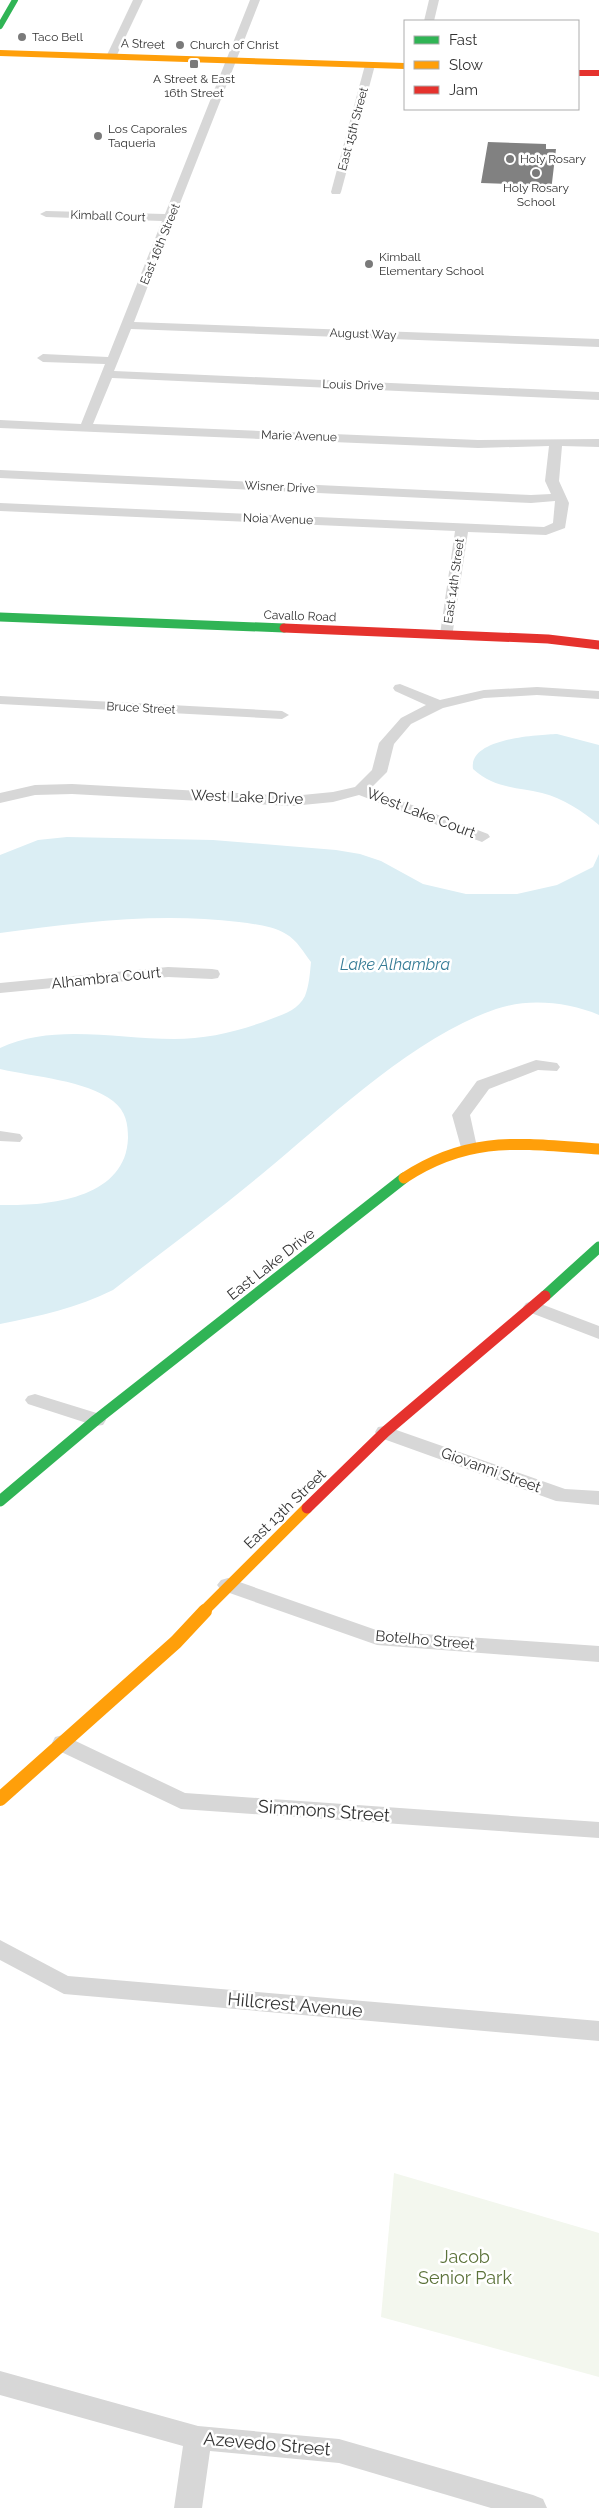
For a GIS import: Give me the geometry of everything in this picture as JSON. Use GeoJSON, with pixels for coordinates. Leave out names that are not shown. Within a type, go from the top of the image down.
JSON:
{"type":"FeatureCollection","features":[{"type":"Feature","properties":{"kind":"street"},"geometry":{"type":"LineString","coordinates":[[0,26],[15,0]]}},
{"type":"Feature","properties":{"kind":"street"},"geometry":{"type":"LineString","coordinates":[[111,57],[138,0]]}},
{"type":"Feature","properties":{"kind":"street","name":"East 16th Street"},"geometry":{"type":"LineString","coordinates":[[86,427],[171,218],[255,0]]}},
{"type":"Feature","properties":{"kind":"street"},"geometry":{"type":"LineString","coordinates":[[429,20],[434,0]]}},
{"type":"Feature","properties":{"kind":"street","name":"A Street"},"geometry":{"type":"LineString","coordinates":[[0,53],[404,66]]}},
{"type":"Feature","properties":{"kind":"street","name":"East 15th Street"},"geometry":{"type":"LineString","coordinates":[[336,192],[370,65]]}},
{"type":"Feature","properties":{"kind":"street"},"geometry":{"type":"LineString","coordinates":[[579,72],[599,73]]}},
{"type":"Feature","properties":{"kind":"street","name":"Kimball Court"},"geometry":{"type":"LineString","coordinates":[[46,214],[171,218]]}},
{"type":"Feature","properties":{"kind":"street","name":"August Way"},"geometry":{"type":"LineString","coordinates":[[126,325],[599,344]]}},
{"type":"Feature","properties":{"kind":"street"},"geometry":{"type":"LineString","coordinates":[[43,358],[113,361]]}},
{"type":"Feature","properties":{"kind":"street","name":"Louis Drive"},"geometry":{"type":"LineString","coordinates":[[107,374],[599,396]]}},
{"type":"Feature","properties":{"kind":"street","name":"Marie Avenue"},"geometry":{"type":"LineString","coordinates":[[0,424],[478,444],[599,443]]}},
{"type":"Feature","properties":{"kind":"street"},"geometry":{"type":"LineString","coordinates":[[556,442],[552,481],[560,497]]}},
{"type":"Feature","properties":{"kind":"street","name":"Wisner Drive"},"geometry":{"type":"LineString","coordinates":[[0,474],[531,499],[560,497]]}},
{"type":"Feature","properties":{"kind":"street","name":"Noia Avenue"},"geometry":{"type":"LineString","coordinates":[[0,507],[546,531],[556,529],[560,525],[562,503],[560,497]]}},
{"type":"Feature","properties":{"kind":"street","name":"East 14th Street"},"geometry":{"type":"LineString","coordinates":[[447,634],[462,528]]}},
{"type":"Feature","properties":{"kind":"street","name":"Cavallo Road"},"geometry":{"type":"LineString","coordinates":[[0,617],[447,634],[548,639],[599,644]]}},
{"type":"Feature","properties":{"kind":"street"},"geometry":{"type":"LineString","coordinates":[[400,688],[438,705]]}},
{"type":"Feature","properties":{"kind":"street","name":"West Lake Drive"},"geometry":{"type":"LineString","coordinates":[[0,798],[35,790],[72,789],[292,801],[333,797],[360,790],[379,772],[387,743],[406,721],[438,705],[484,694],[537,691],[599,695]]}},
{"type":"Feature","properties":{"kind":"street","name":"Bruce Street"},"geometry":{"type":"LineString","coordinates":[[0,700],[282,715]]}},
{"type":"Feature","properties":{"kind":"street","name":"West Lake Court"},"geometry":{"type":"LineString","coordinates":[[360,790],[482,837]]}},
{"type":"Feature","properties":{"kind":"street","name":"Alhambra Court"},"geometry":{"type":"LineString","coordinates":[[0,988],[168,972],[212,974]]}},
{"type":"Feature","properties":{"kind":"street"},"geometry":{"type":"LineString","coordinates":[[468,1147],[461,1115],[483,1086],[536,1065],[551,1067]]}},
{"type":"Feature","properties":{"kind":"street","name":"East Lake Drive"},"geometry":{"type":"LineString","coordinates":[[0,1501],[96,1420],[420,1166],[468,1147],[503,1144],[599,1149]]}},
{"type":"Feature","properties":{"kind":"street","name":"East 13th Street"},"geometry":{"type":"LineString","coordinates":[[0,1799],[176,1642],[228,1585],[385,1432],[599,1247]]}},
{"type":"Feature","properties":{"kind":"street"},"geometry":{"type":"LineString","coordinates":[[533,1306],[599,1333]]}},
{"type":"Feature","properties":{"kind":"street"},"geometry":{"type":"LineString","coordinates":[[35,1400],[96,1420]]}},
{"type":"Feature","properties":{"kind":"street","name":"Giovanni Street"},"geometry":{"type":"LineString","coordinates":[[385,1432],[563,1496],[599,1498]]}},
{"type":"Feature","properties":{"kind":"street","name":"Botelho Street"},"geometry":{"type":"LineString","coordinates":[[228,1585],[377,1638],[599,1654]]}},
{"type":"Feature","properties":{"kind":"street","name":"Simmons Street"},"geometry":{"type":"LineString","coordinates":[[62,1743],[181,1800],[599,1830]]}},
{"type":"Feature","properties":{"kind":"street","name":"Hillcrest Avenue"},"geometry":{"type":"LineString","coordinates":[[0,1949],[64,1985],[599,2030]]}},
{"type":"Feature","properties":{"kind":"street","name":"Azevedo Street"},"geometry":{"type":"LineString","coordinates":[[0,2383],[198,2438],[339,2451],[533,2508]]}},
{"type":"Feature","properties":{"kind":"street"},"geometry":{"type":"LineString","coordinates":[[188,2508],[198,2438]]}},
{"type":"Feature","properties":{"kind":"green space","name":"Jacob Senior Park"},"geometry":{"type":"Polygon","coordinates":[[[394,2173],[599,2233],[599,2377],[381,2317],[394,2173]]]}},
{"type":"Feature","properties":{"kind":"water"},"geometry":{"type":"Polygon","coordinates":[[[557,734],[599,745],[599,825],[579,810],[557,798],[497,783],[473,769],[474,759],[481,751],[492,745],[521,737],[557,734]]]}},
{"type":"Feature","properties":{"kind":"water","name":"Lake Alhambra"},"geometry":{"type":"Polygon","coordinates":[[[67,837],[213,840],[336,850],[360,854],[381,861],[423,884],[466,894],[517,894],[557,885],[593,867],[599,854],[599,1015],[561,1004],[521,1003],[496,1009],[465,1022],[434,1039],[373,1081],[244,1189],[113,1290],[72,1307],[0,1324],[0,1205],[39,1204],[60,1201],[99,1187],[114,1175],[124,1159],[128,1138],[125,1118],[121,1109],[113,1101],[89,1088],[59,1080],[0,1069],[0,1048],[20,1040],[63,1034],[174,1039],[199,1038],[223,1034],[290,1011],[299,1005],[305,996],[309,979],[311,962],[294,940],[275,929],[251,924],[209,919],[149,918],[59,925],[0,933],[0,855],[38,840],[67,837]]]}},
{"type":"Feature","properties":{"kind":"building","name":"Holy Rosary School"},"geometry":{"type":"Polygon","coordinates":[[[488,142],[546,144],[546,149],[556,149],[551,191],[510,187],[510,184],[481,183],[488,142]]]}},
{"type":"Feature","properties":{"kind":"traffic: fast"},"geometry":{"type":"LineString","coordinates":[[0,26],[15,0]]}},
{"type":"Feature","properties":{"kind":"traffic: fast"},"geometry":{"type":"LineString","coordinates":[[0,617],[284,628]]}},
{"type":"Feature","properties":{"kind":"traffic: fast"},"geometry":{"type":"LineString","coordinates":[[0,1501],[96,1420],[404,1178]]}},
{"type":"Feature","properties":{"kind":"traffic: fast"},"geometry":{"type":"LineString","coordinates":[[545,1296],[599,1247]]}},
{"type":"Feature","properties":{"kind":"traffic: slow"},"geometry":{"type":"LineString","coordinates":[[0,53],[404,66]]}},
{"type":"Feature","properties":{"kind":"traffic: slow"},"geometry":{"type":"LineString","coordinates":[[404,1178],[426,1163],[473,1148],[523,1144],[599,1149]]}},
{"type":"Feature","properties":{"kind":"traffic: slow"},"geometry":{"type":"LineString","coordinates":[[0,1799],[176,1642],[228,1585],[307,1508]]}},
{"type":"Feature","properties":{"kind":"traffic: jam"},"geometry":{"type":"LineString","coordinates":[[579,73],[599,73]]}},
{"type":"Feature","properties":{"kind":"traffic: jam"},"geometry":{"type":"LineString","coordinates":[[284,628],[548,639],[599,645]]}},
{"type":"Feature","properties":{"kind":"traffic: jam"},"geometry":{"type":"LineString","coordinates":[[307,1508],[385,1432],[545,1296]]}},
{"type":"Feature","properties":{"kind":"place","name":"Taco Bell"},"geometry":{"type":"Point","coordinates":[22,37]}},
{"type":"Feature","properties":{"kind":"place","name":"Church of Christ"},"geometry":{"type":"Point","coordinates":[180,45]}},
{"type":"Feature","properties":{"kind":"place","name":"A Street & East 16th Street"},"geometry":{"type":"Point","coordinates":[194,64]}},
{"type":"Feature","properties":{"kind":"place","name":"Los Caporales Taqueria"},"geometry":{"type":"Point","coordinates":[98,136]}},
{"type":"Feature","properties":{"kind":"place","name":"Holy Rosary"},"geometry":{"type":"Point","coordinates":[510,159]}},
{"type":"Feature","properties":{"kind":"place","name":"Holy Rosary School"},"geometry":{"type":"Point","coordinates":[536,173]}},
{"type":"Feature","properties":{"kind":"place","name":"Kimball Elementary School"},"geometry":{"type":"Point","coordinates":[369,264]}}]}
